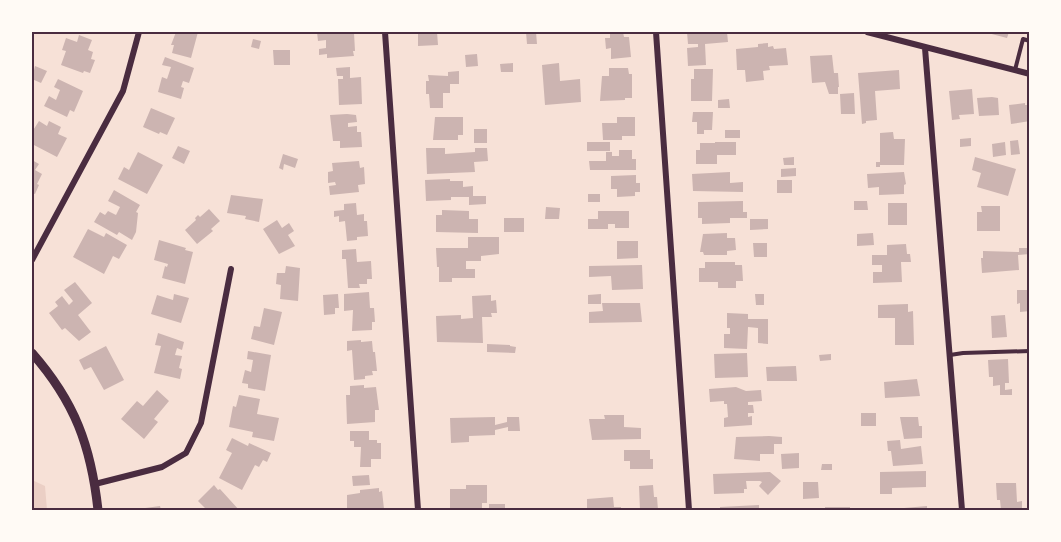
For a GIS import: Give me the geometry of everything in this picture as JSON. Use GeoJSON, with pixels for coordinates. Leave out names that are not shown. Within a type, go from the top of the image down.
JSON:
{"type":"FeatureCollection","features":[{"type":"Feature","properties":{"kind":"street"},"geometry":{"type":"LineString","coordinates":[[32,260],[123,91],[140,32]]}},
{"type":"Feature","properties":{"kind":"street"},"geometry":{"type":"LineString","coordinates":[[385,32],[418,510]]}},
{"type":"Feature","properties":{"kind":"street"},"geometry":{"type":"LineString","coordinates":[[656,32],[689,510]]}},
{"type":"Feature","properties":{"kind":"street"},"geometry":{"type":"LineString","coordinates":[[867,32],[881,33],[925,48],[1029,74]]}},
{"type":"Feature","properties":{"kind":"street"},"geometry":{"type":"LineString","coordinates":[[925,48],[962,510]]}},
{"type":"Feature","properties":{"kind":"street"},"geometry":{"type":"LineString","coordinates":[[95,484],[162,467],[186,453],[201,423],[231,269]]}},
{"type":"Feature","properties":{"kind":"street"},"geometry":{"type":"LineString","coordinates":[[32,353],[70,405],[88,448],[98,510]]}},
{"type":"Feature","properties":{"kind":"lane"},"geometry":{"type":"LineString","coordinates":[[1015,70],[1023,39],[1029,41]]}},
{"type":"Feature","properties":{"kind":"lane"},"geometry":{"type":"LineString","coordinates":[[950,355],[1029,351]]}},
{"type":"Feature","properties":{"kind":"shaded area"},"geometry":{"type":"Polygon","coordinates":[[[32,480],[45,486],[47,510],[32,510],[32,480]]]}},
{"type":"Feature","properties":{"kind":"building"},"geometry":{"type":"Polygon","coordinates":[[[176,32],[198,32],[191,58],[172,53],[174,45],[171,45],[176,32]]]}},
{"type":"Feature","properties":{"kind":"building"},"geometry":{"type":"Polygon","coordinates":[[[317,32],[354,33],[354,56],[327,58],[327,54],[319,55],[319,49],[326,48],[326,40],[318,41],[317,32]]]}},
{"type":"Feature","properties":{"kind":"building"},"geometry":{"type":"Polygon","coordinates":[[[418,32],[437,32],[438,45],[418,46],[418,32]]]}},
{"type":"Feature","properties":{"kind":"building"},"geometry":{"type":"Polygon","coordinates":[[[526,32],[536,32],[537,44],[527,44],[526,32]]]}},
{"type":"Feature","properties":{"kind":"building"},"geometry":{"type":"Polygon","coordinates":[[[610,32],[623,32],[624,37],[629,37],[631,57],[611,59],[611,48],[606,49],[605,38],[610,38],[610,32]]]}},
{"type":"Feature","properties":{"kind":"building"},"geometry":{"type":"Polygon","coordinates":[[[687,32],[727,32],[728,42],[705,44],[706,65],[688,66],[687,48],[698,47],[698,44],[688,44],[687,32]]]}},
{"type":"Feature","properties":{"kind":"building"},"geometry":{"type":"Polygon","coordinates":[[[984,32],[1009,32],[1007,38],[984,32]]]}},
{"type":"Feature","properties":{"kind":"building"},"geometry":{"type":"Polygon","coordinates":[[[79,35],[92,40],[88,50],[93,52],[91,59],[95,60],[90,73],[84,71],[83,73],[61,65],[66,51],[62,50],[66,38],[77,42],[79,35]]]}},
{"type":"Feature","properties":{"kind":"building"},"geometry":{"type":"Polygon","coordinates":[[[253,39],[261,41],[259,49],[251,47],[253,39]]]}},
{"type":"Feature","properties":{"kind":"building"},"geometry":{"type":"Polygon","coordinates":[[[768,43],[768,47],[773,46],[774,49],[786,48],[788,65],[769,66],[770,70],[763,71],[764,80],[746,82],[745,70],[737,70],[736,49],[758,47],[758,44],[768,43]]]}},
{"type":"Feature","properties":{"kind":"building"},"geometry":{"type":"Polygon","coordinates":[[[273,50],[290,50],[290,65],[274,65],[273,50]]]}},
{"type":"Feature","properties":{"kind":"building"},"geometry":{"type":"Polygon","coordinates":[[[477,54],[478,66],[466,67],[465,55],[477,54]]]}},
{"type":"Feature","properties":{"kind":"building"},"geometry":{"type":"Polygon","coordinates":[[[832,55],[834,73],[838,73],[838,94],[829,94],[825,82],[812,83],[810,56],[832,55]]]}},
{"type":"Feature","properties":{"kind":"building"},"geometry":{"type":"Polygon","coordinates":[[[165,57],[194,68],[189,83],[183,81],[181,99],[158,92],[162,77],[167,79],[171,67],[162,65],[165,57]]]}},
{"type":"Feature","properties":{"kind":"building"},"geometry":{"type":"Polygon","coordinates":[[[513,63],[513,72],[501,72],[500,64],[513,63]]]}},
{"type":"Feature","properties":{"kind":"building"},"geometry":{"type":"Polygon","coordinates":[[[559,63],[560,81],[580,79],[581,102],[545,105],[542,65],[559,63]]]}},
{"type":"Feature","properties":{"kind":"building"},"geometry":{"type":"Polygon","coordinates":[[[35,66],[47,71],[41,83],[32,79],[35,66]]]}},
{"type":"Feature","properties":{"kind":"building"},"geometry":{"type":"Polygon","coordinates":[[[350,67],[350,78],[361,77],[362,104],[339,105],[338,79],[343,79],[343,76],[337,76],[336,68],[350,67]]]}},
{"type":"Feature","properties":{"kind":"building"},"geometry":{"type":"Polygon","coordinates":[[[609,68],[628,68],[629,74],[632,74],[632,98],[600,101],[602,76],[609,76],[609,68]]]}},
{"type":"Feature","properties":{"kind":"building"},"geometry":{"type":"Polygon","coordinates":[[[694,69],[713,69],[712,101],[691,101],[691,79],[694,79],[694,69]]]}},
{"type":"Feature","properties":{"kind":"building"},"geometry":{"type":"Polygon","coordinates":[[[899,70],[900,89],[875,91],[877,120],[866,121],[862,124],[858,73],[899,70]]]}},
{"type":"Feature","properties":{"kind":"building"},"geometry":{"type":"Polygon","coordinates":[[[459,71],[459,84],[450,84],[450,93],[443,93],[443,108],[430,108],[429,94],[426,94],[428,75],[448,76],[448,72],[459,71]]]}},
{"type":"Feature","properties":{"kind":"building"},"geometry":{"type":"Polygon","coordinates":[[[58,79],[83,91],[74,112],[70,110],[67,117],[44,106],[49,96],[56,100],[60,90],[54,87],[58,79]]]}},
{"type":"Feature","properties":{"kind":"building"},"geometry":{"type":"Polygon","coordinates":[[[972,89],[974,114],[959,115],[960,119],[952,120],[949,91],[972,89]]]}},
{"type":"Feature","properties":{"kind":"building"},"geometry":{"type":"Polygon","coordinates":[[[854,93],[855,114],[841,114],[840,94],[854,93]]]}},
{"type":"Feature","properties":{"kind":"building"},"geometry":{"type":"Polygon","coordinates":[[[977,98],[998,98],[999,115],[979,116],[977,98]]]}},
{"type":"Feature","properties":{"kind":"building"},"geometry":{"type":"Polygon","coordinates":[[[729,99],[730,108],[718,108],[718,100],[729,99]]]}},
{"type":"Feature","properties":{"kind":"building"},"geometry":{"type":"Polygon","coordinates":[[[1025,103],[1025,105],[1030,105],[1030,121],[1011,124],[1009,105],[1025,103]]]}},
{"type":"Feature","properties":{"kind":"building"},"geometry":{"type":"Polygon","coordinates":[[[151,108],[175,118],[167,135],[143,127],[151,108]]]}},
{"type":"Feature","properties":{"kind":"building"},"geometry":{"type":"Polygon","coordinates":[[[693,112],[713,112],[712,130],[704,130],[704,134],[697,134],[697,122],[692,122],[693,112]]]}},
{"type":"Feature","properties":{"kind":"building"},"geometry":{"type":"Polygon","coordinates":[[[330,115],[356,115],[357,122],[348,123],[348,127],[357,126],[357,132],[361,132],[362,147],[340,148],[340,141],[333,141],[330,115]]]}},
{"type":"Feature","properties":{"kind":"building"},"geometry":{"type":"Polygon","coordinates":[[[435,117],[463,117],[463,135],[458,135],[458,140],[433,140],[435,117]]]}},
{"type":"Feature","properties":{"kind":"building"},"geometry":{"type":"Polygon","coordinates":[[[617,117],[635,117],[635,136],[622,136],[622,140],[603,140],[602,123],[617,123],[617,117]]]}},
{"type":"Feature","properties":{"kind":"building"},"geometry":{"type":"Polygon","coordinates":[[[39,121],[47,126],[49,121],[61,127],[58,134],[67,138],[57,157],[32,144],[32,132],[39,121]]]}},
{"type":"Feature","properties":{"kind":"building"},"geometry":{"type":"Polygon","coordinates":[[[474,129],[487,129],[487,143],[474,143],[474,129]]]}},
{"type":"Feature","properties":{"kind":"building"},"geometry":{"type":"Polygon","coordinates":[[[725,130],[740,130],[740,138],[725,138],[725,130]]]}},
{"type":"Feature","properties":{"kind":"building"},"geometry":{"type":"Polygon","coordinates":[[[893,132],[894,139],[905,139],[904,165],[876,167],[876,162],[880,162],[880,133],[893,132]]]}},
{"type":"Feature","properties":{"kind":"building"},"geometry":{"type":"Polygon","coordinates":[[[971,138],[971,146],[960,147],[960,139],[971,138]]]}},
{"type":"Feature","properties":{"kind":"building"},"geometry":{"type":"Polygon","coordinates":[[[1018,140],[1020,154],[1011,155],[1010,141],[1018,140]]]}},
{"type":"Feature","properties":{"kind":"building"},"geometry":{"type":"Polygon","coordinates":[[[587,142],[610,142],[610,151],[587,151],[587,142]]]}},
{"type":"Feature","properties":{"kind":"building"},"geometry":{"type":"Polygon","coordinates":[[[736,142],[736,155],[717,155],[717,164],[696,164],[696,150],[700,150],[700,143],[736,142]]]}},
{"type":"Feature","properties":{"kind":"building"},"geometry":{"type":"Polygon","coordinates":[[[1005,142],[1006,155],[993,157],[992,144],[1005,142]]]}},
{"type":"Feature","properties":{"kind":"building"},"geometry":{"type":"Polygon","coordinates":[[[178,146],[190,151],[184,164],[172,158],[178,146]]]}},
{"type":"Feature","properties":{"kind":"building"},"geometry":{"type":"Polygon","coordinates":[[[426,148],[445,148],[445,154],[475,152],[475,148],[487,148],[488,161],[474,162],[475,172],[427,174],[426,148]]]}},
{"type":"Feature","properties":{"kind":"building"},"geometry":{"type":"Polygon","coordinates":[[[619,150],[632,150],[632,159],[636,159],[636,170],[590,170],[589,161],[606,161],[606,152],[612,152],[612,156],[619,156],[619,150]]]}},
{"type":"Feature","properties":{"kind":"building"},"geometry":{"type":"Polygon","coordinates":[[[138,152],[163,165],[147,194],[118,179],[124,167],[129,170],[138,152]]]}},
{"type":"Feature","properties":{"kind":"building"},"geometry":{"type":"Polygon","coordinates":[[[283,154],[298,159],[295,168],[284,164],[283,170],[279,168],[283,154]]]}},
{"type":"Feature","properties":{"kind":"building"},"geometry":{"type":"Polygon","coordinates":[[[794,157],[794,165],[784,165],[783,158],[794,157]]]}},
{"type":"Feature","properties":{"kind":"building"},"geometry":{"type":"Polygon","coordinates":[[[975,157],[1016,169],[1008,196],[977,187],[981,173],[972,170],[975,157]]]}},
{"type":"Feature","properties":{"kind":"building"},"geometry":{"type":"Polygon","coordinates":[[[32,160],[39,164],[35,170],[42,174],[35,194],[32,193],[32,160]]]}},
{"type":"Feature","properties":{"kind":"building"},"geometry":{"type":"Polygon","coordinates":[[[359,161],[360,168],[364,167],[365,184],[358,185],[359,192],[330,195],[329,186],[336,185],[335,182],[328,183],[328,172],[333,171],[332,163],[359,161]]]}},
{"type":"Feature","properties":{"kind":"building"},"geometry":{"type":"Polygon","coordinates":[[[796,168],[796,176],[781,177],[781,169],[796,168]]]}},
{"type":"Feature","properties":{"kind":"building"},"geometry":{"type":"Polygon","coordinates":[[[730,172],[730,183],[743,182],[743,192],[693,191],[692,174],[730,172]]]}},
{"type":"Feature","properties":{"kind":"building"},"geometry":{"type":"Polygon","coordinates":[[[904,172],[906,184],[904,194],[879,195],[879,187],[868,188],[867,174],[904,172]]]}},
{"type":"Feature","properties":{"kind":"building"},"geometry":{"type":"Polygon","coordinates":[[[636,175],[636,183],[640,183],[640,192],[635,192],[635,196],[617,197],[617,189],[611,189],[611,176],[636,175]]]}},
{"type":"Feature","properties":{"kind":"building"},"geometry":{"type":"Polygon","coordinates":[[[450,179],[450,181],[463,181],[463,187],[473,186],[473,196],[486,196],[486,204],[469,205],[469,197],[426,201],[425,180],[450,179]]]}},
{"type":"Feature","properties":{"kind":"building"},"geometry":{"type":"Polygon","coordinates":[[[777,180],[792,180],[792,193],[777,193],[777,180]]]}},
{"type":"Feature","properties":{"kind":"building"},"geometry":{"type":"Polygon","coordinates":[[[114,190],[140,205],[136,212],[138,213],[136,232],[132,240],[119,232],[117,235],[94,222],[100,212],[105,215],[108,211],[116,215],[120,207],[108,201],[114,190]]]}},
{"type":"Feature","properties":{"kind":"building"},"geometry":{"type":"Polygon","coordinates":[[[588,194],[600,194],[600,202],[588,202],[588,194]]]}},
{"type":"Feature","properties":{"kind":"building"},"geometry":{"type":"Polygon","coordinates":[[[231,195],[263,199],[259,222],[245,219],[246,216],[227,213],[231,195]]]}},
{"type":"Feature","properties":{"kind":"building"},"geometry":{"type":"Polygon","coordinates":[[[743,201],[743,212],[747,212],[747,218],[730,218],[730,223],[702,224],[702,218],[698,218],[698,202],[743,201]]]}},
{"type":"Feature","properties":{"kind":"building"},"geometry":{"type":"Polygon","coordinates":[[[854,201],[867,201],[868,210],[854,210],[854,201]]]}},
{"type":"Feature","properties":{"kind":"building"},"geometry":{"type":"Polygon","coordinates":[[[356,203],[357,215],[364,214],[364,221],[367,221],[368,236],[347,241],[345,221],[339,222],[339,216],[334,217],[334,211],[344,210],[344,204],[356,203]]]}},
{"type":"Feature","properties":{"kind":"building"},"geometry":{"type":"Polygon","coordinates":[[[888,203],[907,203],[907,225],[888,225],[888,203]]]}},
{"type":"Feature","properties":{"kind":"building"},"geometry":{"type":"Polygon","coordinates":[[[981,206],[1000,206],[1000,231],[977,231],[977,212],[982,212],[981,206]]]}},
{"type":"Feature","properties":{"kind":"building"},"geometry":{"type":"Polygon","coordinates":[[[546,207],[560,208],[559,219],[545,219],[546,207]]]}},
{"type":"Feature","properties":{"kind":"building"},"geometry":{"type":"Polygon","coordinates":[[[209,209],[220,221],[211,229],[213,231],[197,244],[185,230],[198,215],[200,217],[209,209]]]}},
{"type":"Feature","properties":{"kind":"building"},"geometry":{"type":"Polygon","coordinates":[[[442,210],[469,211],[469,219],[478,219],[478,233],[436,232],[436,215],[442,215],[442,210]]]}},
{"type":"Feature","properties":{"kind":"building"},"geometry":{"type":"Polygon","coordinates":[[[598,211],[629,211],[629,228],[615,228],[615,224],[608,224],[608,229],[588,229],[588,219],[598,219],[598,211]]]}},
{"type":"Feature","properties":{"kind":"building"},"geometry":{"type":"Polygon","coordinates":[[[504,218],[524,218],[524,232],[504,232],[504,218]]]}},
{"type":"Feature","properties":{"kind":"building"},"geometry":{"type":"Polygon","coordinates":[[[750,219],[768,219],[768,229],[750,230],[750,219]]]}},
{"type":"Feature","properties":{"kind":"building"},"geometry":{"type":"Polygon","coordinates":[[[277,220],[282,228],[289,223],[294,231],[288,235],[295,246],[279,254],[263,229],[277,220]]]}},
{"type":"Feature","properties":{"kind":"building"},"geometry":{"type":"Polygon","coordinates":[[[88,229],[104,237],[106,233],[127,245],[119,259],[113,256],[104,274],[73,257],[88,229]]]}},
{"type":"Feature","properties":{"kind":"building"},"geometry":{"type":"Polygon","coordinates":[[[727,233],[727,238],[735,238],[736,250],[727,251],[727,255],[704,255],[700,252],[703,234],[727,233]]]}},
{"type":"Feature","properties":{"kind":"building"},"geometry":{"type":"Polygon","coordinates":[[[873,233],[874,245],[857,246],[857,234],[873,233]]]}},
{"type":"Feature","properties":{"kind":"building"},"geometry":{"type":"Polygon","coordinates":[[[468,237],[499,237],[499,254],[481,256],[481,261],[466,261],[466,269],[475,269],[475,278],[452,278],[452,282],[439,282],[436,248],[468,248],[468,237]]]}},
{"type":"Feature","properties":{"kind":"building"},"geometry":{"type":"Polygon","coordinates":[[[159,240],[193,252],[185,284],[162,278],[165,266],[167,267],[168,264],[154,260],[159,240]]]}},
{"type":"Feature","properties":{"kind":"building"},"geometry":{"type":"Polygon","coordinates":[[[617,241],[638,241],[638,258],[617,259],[617,241]]]}},
{"type":"Feature","properties":{"kind":"building"},"geometry":{"type":"Polygon","coordinates":[[[753,243],[767,243],[767,257],[754,257],[753,243]]]}},
{"type":"Feature","properties":{"kind":"building"},"geometry":{"type":"Polygon","coordinates":[[[906,244],[911,262],[901,262],[902,282],[873,283],[873,272],[882,272],[882,265],[872,265],[872,255],[887,255],[887,245],[906,244]]]}},
{"type":"Feature","properties":{"kind":"building"},"geometry":{"type":"Polygon","coordinates":[[[1019,248],[1030,248],[1030,254],[1018,255],[1019,270],[982,273],[983,251],[1019,252],[1019,248]]]}},
{"type":"Feature","properties":{"kind":"building"},"geometry":{"type":"Polygon","coordinates":[[[356,249],[357,262],[371,261],[372,279],[367,279],[367,284],[359,284],[360,288],[348,288],[346,259],[342,259],[342,250],[356,249]]]}},
{"type":"Feature","properties":{"kind":"building"},"geometry":{"type":"Polygon","coordinates":[[[705,262],[735,262],[735,265],[742,265],[743,281],[736,281],[736,288],[718,288],[718,282],[699,282],[699,268],[705,268],[705,262]]]}},
{"type":"Feature","properties":{"kind":"building"},"geometry":{"type":"Polygon","coordinates":[[[642,265],[643,289],[612,290],[611,276],[589,277],[589,266],[642,265]]]}},
{"type":"Feature","properties":{"kind":"building"},"geometry":{"type":"Polygon","coordinates":[[[286,266],[300,268],[298,301],[280,299],[281,285],[276,284],[277,273],[285,273],[286,266]]]}},
{"type":"Feature","properties":{"kind":"building"},"geometry":{"type":"Polygon","coordinates":[[[75,282],[92,303],[78,315],[91,332],[79,341],[65,328],[62,330],[49,313],[58,306],[55,302],[62,296],[69,305],[73,301],[64,290],[75,282]]]}},
{"type":"Feature","properties":{"kind":"building"},"geometry":{"type":"Polygon","coordinates":[[[1017,290],[1030,290],[1030,311],[1020,312],[1020,303],[1017,304],[1017,290]]]}},
{"type":"Feature","properties":{"kind":"building"},"geometry":{"type":"Polygon","coordinates":[[[369,292],[370,308],[374,308],[375,322],[372,322],[372,330],[352,331],[353,310],[344,311],[344,294],[369,292]]]}},
{"type":"Feature","properties":{"kind":"building"},"geometry":{"type":"Polygon","coordinates":[[[174,294],[189,298],[181,323],[151,314],[157,295],[173,300],[174,294]]]}},
{"type":"Feature","properties":{"kind":"building"},"geometry":{"type":"Polygon","coordinates":[[[338,294],[339,308],[335,308],[335,314],[324,315],[323,295],[338,294]]]}},
{"type":"Feature","properties":{"kind":"building"},"geometry":{"type":"Polygon","coordinates":[[[601,294],[601,304],[588,304],[588,295],[601,294]]]}},
{"type":"Feature","properties":{"kind":"building"},"geometry":{"type":"Polygon","coordinates":[[[755,294],[764,294],[764,305],[756,305],[755,294]]]}},
{"type":"Feature","properties":{"kind":"building"},"geometry":{"type":"Polygon","coordinates":[[[491,295],[491,301],[496,300],[497,313],[491,313],[492,317],[482,317],[483,343],[437,342],[436,316],[461,315],[461,319],[473,318],[472,296],[491,295]]]}},
{"type":"Feature","properties":{"kind":"building"},"geometry":{"type":"Polygon","coordinates":[[[602,303],[640,303],[642,322],[589,323],[589,312],[603,311],[602,303]]]}},
{"type":"Feature","properties":{"kind":"building"},"geometry":{"type":"Polygon","coordinates":[[[908,304],[908,312],[913,311],[914,345],[895,345],[895,318],[878,318],[878,305],[908,304]]]}},
{"type":"Feature","properties":{"kind":"building"},"geometry":{"type":"Polygon","coordinates":[[[264,308],[282,312],[274,345],[251,339],[254,326],[260,327],[264,308]]]}},
{"type":"Feature","properties":{"kind":"building"},"geometry":{"type":"Polygon","coordinates":[[[727,313],[748,314],[748,319],[768,319],[768,344],[758,343],[758,328],[748,327],[747,349],[724,348],[724,334],[730,334],[730,328],[727,328],[727,313]]]}},
{"type":"Feature","properties":{"kind":"building"},"geometry":{"type":"Polygon","coordinates":[[[1005,315],[1007,337],[992,338],[991,316],[1005,315]]]}},
{"type":"Feature","properties":{"kind":"building"},"geometry":{"type":"Polygon","coordinates":[[[158,333],[184,342],[182,350],[177,348],[175,355],[182,356],[179,368],[182,369],[180,379],[154,373],[161,346],[155,345],[158,333]]]}},
{"type":"Feature","properties":{"kind":"building"},"geometry":{"type":"Polygon","coordinates":[[[361,340],[361,342],[372,341],[377,371],[372,371],[373,375],[365,376],[365,379],[354,380],[352,350],[347,351],[347,341],[361,340]]]}},
{"type":"Feature","properties":{"kind":"building"},"geometry":{"type":"Polygon","coordinates":[[[487,344],[510,345],[516,347],[515,353],[487,352],[487,344]]]}},
{"type":"Feature","properties":{"kind":"building"},"geometry":{"type":"Polygon","coordinates":[[[106,346],[124,380],[104,390],[91,367],[84,370],[79,360],[106,346]]]}},
{"type":"Feature","properties":{"kind":"building"},"geometry":{"type":"Polygon","coordinates":[[[248,351],[271,355],[265,391],[248,388],[248,384],[242,383],[245,370],[251,372],[253,360],[247,359],[248,351]]]}},
{"type":"Feature","properties":{"kind":"building"},"geometry":{"type":"Polygon","coordinates":[[[747,353],[748,377],[715,378],[714,354],[747,353]]]}},
{"type":"Feature","properties":{"kind":"building"},"geometry":{"type":"Polygon","coordinates":[[[831,354],[831,360],[820,361],[819,355],[831,354]]]}},
{"type":"Feature","properties":{"kind":"building"},"geometry":{"type":"Polygon","coordinates":[[[1008,359],[1009,383],[1005,383],[1005,390],[1012,389],[1012,395],[1000,395],[1000,385],[993,386],[993,377],[989,377],[988,360],[1008,359]]]}},
{"type":"Feature","properties":{"kind":"building"},"geometry":{"type":"Polygon","coordinates":[[[796,366],[797,381],[767,381],[766,367],[796,366]]]}},
{"type":"Feature","properties":{"kind":"building"},"geometry":{"type":"Polygon","coordinates":[[[917,379],[920,396],[885,398],[884,382],[917,379]]]}},
{"type":"Feature","properties":{"kind":"building"},"geometry":{"type":"Polygon","coordinates":[[[364,385],[364,388],[376,387],[379,410],[375,410],[375,422],[347,424],[346,395],[350,395],[350,386],[364,385]]]}},
{"type":"Feature","properties":{"kind":"building"},"geometry":{"type":"Polygon","coordinates":[[[736,387],[746,391],[761,390],[762,401],[748,402],[748,405],[753,405],[754,413],[748,413],[748,417],[752,416],[752,425],[724,427],[724,418],[728,417],[727,404],[724,404],[724,401],[710,402],[709,389],[736,387]]]}},
{"type":"Feature","properties":{"kind":"building"},"geometry":{"type":"Polygon","coordinates":[[[157,390],[169,401],[154,419],[158,422],[144,439],[121,419],[137,401],[143,406],[157,390]]]}},
{"type":"Feature","properties":{"kind":"building"},"geometry":{"type":"Polygon","coordinates":[[[239,395],[260,399],[257,414],[279,418],[274,441],[252,437],[253,432],[229,427],[233,406],[236,407],[239,395]]]}},
{"type":"Feature","properties":{"kind":"building"},"geometry":{"type":"Polygon","coordinates":[[[861,413],[876,413],[876,426],[861,426],[861,413]]]}},
{"type":"Feature","properties":{"kind":"building"},"geometry":{"type":"Polygon","coordinates":[[[604,415],[624,415],[624,427],[641,428],[641,439],[592,440],[589,419],[605,419],[604,415]]]}},
{"type":"Feature","properties":{"kind":"building"},"geometry":{"type":"Polygon","coordinates":[[[495,417],[495,425],[507,422],[507,417],[519,417],[520,431],[508,431],[508,427],[495,430],[495,435],[469,436],[469,442],[451,443],[450,418],[495,417]]]}},
{"type":"Feature","properties":{"kind":"building"},"geometry":{"type":"Polygon","coordinates":[[[900,417],[918,417],[919,426],[922,426],[922,438],[904,439],[900,417]]]}},
{"type":"Feature","properties":{"kind":"building"},"geometry":{"type":"Polygon","coordinates":[[[350,431],[369,431],[369,440],[377,440],[377,443],[381,443],[381,459],[371,459],[371,467],[360,467],[361,447],[354,447],[354,441],[350,441],[350,431]]]}},
{"type":"Feature","properties":{"kind":"building"},"geometry":{"type":"Polygon","coordinates":[[[736,437],[782,437],[782,444],[774,444],[774,454],[760,454],[760,461],[734,459],[736,437]]]}},
{"type":"Feature","properties":{"kind":"building"},"geometry":{"type":"Polygon","coordinates":[[[232,438],[271,453],[267,462],[263,460],[259,467],[255,465],[242,490],[219,478],[232,453],[226,450],[232,438]]]}},
{"type":"Feature","properties":{"kind":"building"},"geometry":{"type":"Polygon","coordinates":[[[900,440],[901,449],[921,446],[923,464],[893,466],[887,441],[900,440]]]}},
{"type":"Feature","properties":{"kind":"building"},"geometry":{"type":"Polygon","coordinates":[[[624,450],[650,450],[653,469],[630,469],[630,461],[624,461],[624,450]]]}},
{"type":"Feature","properties":{"kind":"building"},"geometry":{"type":"Polygon","coordinates":[[[799,453],[799,468],[782,469],[781,454],[799,453]]]}},
{"type":"Feature","properties":{"kind":"building"},"geometry":{"type":"Polygon","coordinates":[[[822,464],[832,464],[832,470],[821,470],[822,464]]]}},
{"type":"Feature","properties":{"kind":"building"},"geometry":{"type":"Polygon","coordinates":[[[926,471],[926,487],[892,488],[892,494],[880,494],[880,472],[926,471]]]}},
{"type":"Feature","properties":{"kind":"building"},"geometry":{"type":"Polygon","coordinates":[[[770,472],[781,481],[768,495],[759,486],[762,482],[760,481],[746,481],[747,489],[744,489],[744,493],[714,494],[713,474],[770,472]]]}},
{"type":"Feature","properties":{"kind":"building"},"geometry":{"type":"Polygon","coordinates":[[[369,475],[370,485],[353,486],[352,476],[369,475]]]}},
{"type":"Feature","properties":{"kind":"building"},"geometry":{"type":"Polygon","coordinates":[[[803,482],[818,482],[819,498],[803,499],[803,482]]]}},
{"type":"Feature","properties":{"kind":"building"},"geometry":{"type":"Polygon","coordinates":[[[996,483],[1016,483],[1017,502],[1022,501],[1022,510],[1001,510],[1000,500],[997,500],[996,483]]]}},
{"type":"Feature","properties":{"kind":"building"},"geometry":{"type":"Polygon","coordinates":[[[214,485],[239,510],[207,510],[198,501],[214,485]]]}},
{"type":"Feature","properties":{"kind":"building"},"geometry":{"type":"Polygon","coordinates":[[[466,485],[487,485],[487,503],[482,503],[482,510],[450,510],[450,489],[466,489],[466,485]]]}},
{"type":"Feature","properties":{"kind":"building"},"geometry":{"type":"Polygon","coordinates":[[[653,485],[658,510],[640,510],[639,486],[653,485]]]}},
{"type":"Feature","properties":{"kind":"building"},"geometry":{"type":"Polygon","coordinates":[[[379,488],[379,492],[382,491],[384,509],[347,510],[347,495],[360,493],[360,490],[379,488]]]}},
{"type":"Feature","properties":{"kind":"building"},"geometry":{"type":"Polygon","coordinates":[[[613,497],[614,507],[621,507],[621,510],[587,510],[587,499],[613,497]]]}},
{"type":"Feature","properties":{"kind":"building"},"geometry":{"type":"Polygon","coordinates":[[[489,504],[505,504],[505,510],[489,510],[489,504]]]}},
{"type":"Feature","properties":{"kind":"building"},"geometry":{"type":"Polygon","coordinates":[[[759,505],[759,510],[720,510],[720,507],[759,505]]]}},
{"type":"Feature","properties":{"kind":"building"},"geometry":{"type":"Polygon","coordinates":[[[160,506],[161,510],[138,510],[138,509],[160,506]]]}},
{"type":"Feature","properties":{"kind":"building"},"geometry":{"type":"Polygon","coordinates":[[[927,506],[927,510],[904,510],[904,508],[927,506]]]}},
{"type":"Feature","properties":{"kind":"building"},"geometry":{"type":"Polygon","coordinates":[[[825,507],[850,507],[850,510],[825,510],[825,507]]]}}]}
